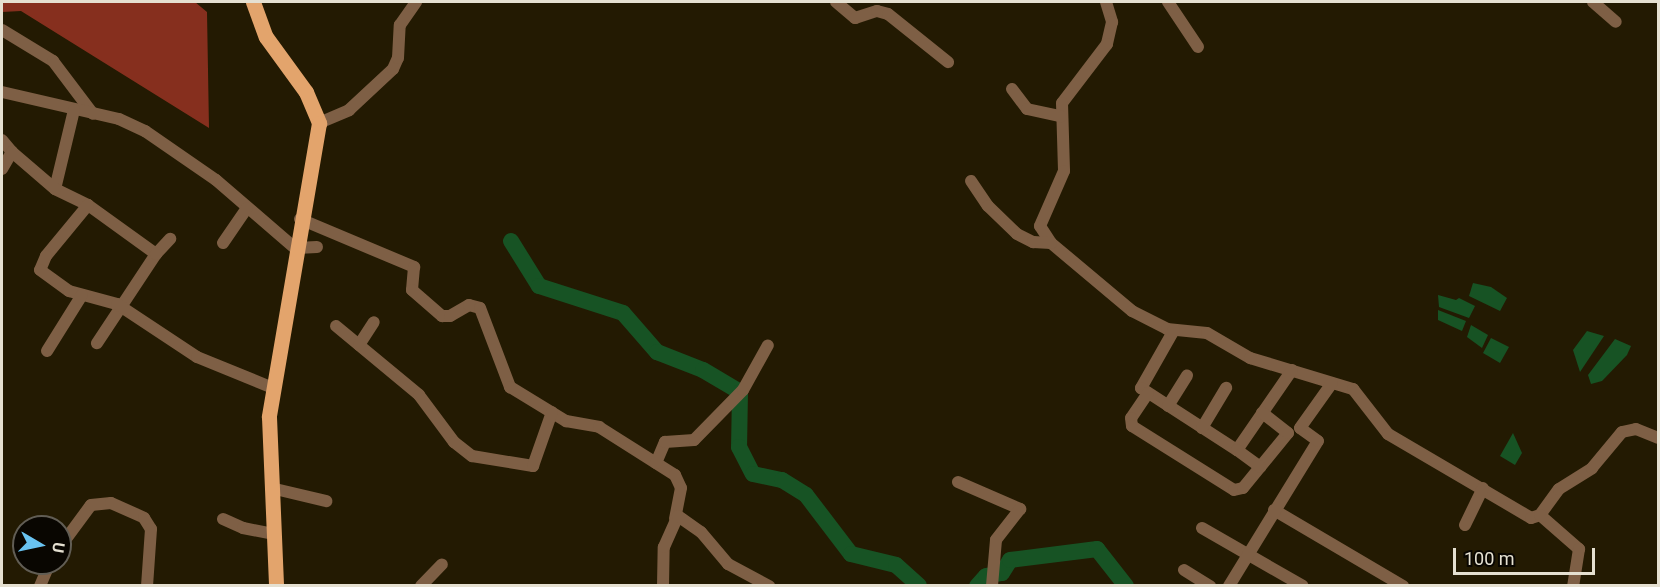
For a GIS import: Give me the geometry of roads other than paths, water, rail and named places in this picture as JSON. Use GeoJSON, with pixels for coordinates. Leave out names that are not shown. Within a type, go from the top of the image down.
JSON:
{"type":"FeatureCollection","features":[{"type":"Feature","properties":{"kind":"main road"},"geometry":{"type":"LineString","coordinates":[[253,2],[266,37],[306,92],[319,123],[300,219],[273,388],[271,488],[276,585]]}},
{"type":"Feature","properties":{"kind":"street"},"geometry":{"type":"LineString","coordinates":[[319,123],[349,110],[393,69],[398,58],[400,25],[416,2]]}},
{"type":"Feature","properties":{"kind":"street"},"geometry":{"type":"LineString","coordinates":[[836,2],[855,18],[878,11],[888,14],[948,62]]}},
{"type":"Feature","properties":{"kind":"street"},"geometry":{"type":"LineString","coordinates":[[1107,2],[1112,22],[1107,44],[1066,94],[1061,116],[1064,171],[1040,226],[1051,243],[1132,312],[1153,324],[1174,330],[1207,333],[1236,352],[1332,383],[1361,396],[1388,434],[1531,518],[1540,515],[1559,489],[1592,468],[1622,432],[1636,429],[1659,438]]}},
{"type":"Feature","properties":{"kind":"street"},"geometry":{"type":"LineString","coordinates":[[1168,2],[1198,47]]}},
{"type":"Feature","properties":{"kind":"street"},"geometry":{"type":"LineString","coordinates":[[1593,2],[1616,22]]}},
{"type":"Feature","properties":{"kind":"street"},"geometry":{"type":"LineString","coordinates":[[2,30],[53,61],[93,114]]}},
{"type":"Feature","properties":{"kind":"street"},"geometry":{"type":"LineString","coordinates":[[1012,89],[1027,109],[1061,116]]}},
{"type":"Feature","properties":{"kind":"street"},"geometry":{"type":"LineString","coordinates":[[2,92],[74,110],[119,118],[145,131],[216,180],[297,249],[317,247]]}},
{"type":"Feature","properties":{"kind":"street"},"geometry":{"type":"LineString","coordinates":[[55,189],[74,110]]}},
{"type":"Feature","properties":{"kind":"street"},"geometry":{"type":"LineString","coordinates":[[2,140],[12,152],[55,189],[88,205],[156,254]]}},
{"type":"Feature","properties":{"kind":"street"},"geometry":{"type":"LineString","coordinates":[[2,169],[12,152]]}},
{"type":"Feature","properties":{"kind":"street"},"geometry":{"type":"LineString","coordinates":[[971,181],[988,206],[1017,234],[1034,242],[1051,243]]}},
{"type":"Feature","properties":{"kind":"street"},"geometry":{"type":"LineString","coordinates":[[88,205],[39,267],[69,291],[121,306],[197,357],[273,388]]}},
{"type":"Feature","properties":{"kind":"street"},"geometry":{"type":"LineString","coordinates":[[223,243],[247,208]]}},
{"type":"Feature","properties":{"kind":"street"},"geometry":{"type":"LineString","coordinates":[[300,219],[414,267],[412,290],[442,316],[450,316],[469,305],[480,308],[510,387],[570,422],[599,427],[656,464],[680,483],[675,518],[664,547],[663,585]]}},
{"type":"Feature","properties":{"kind":"street"},"geometry":{"type":"LineString","coordinates":[[96,343],[156,254],[170,239]]}},
{"type":"Feature","properties":{"kind":"street"},"geometry":{"type":"LineString","coordinates":[[47,351],[82,295]]}},
{"type":"Feature","properties":{"kind":"street"},"geometry":{"type":"LineString","coordinates":[[358,345],[374,321]]}},
{"type":"Feature","properties":{"kind":"street"},"geometry":{"type":"LineString","coordinates":[[336,326],[419,395],[453,442],[472,456],[533,466],[552,412]]}},
{"type":"Feature","properties":{"kind":"street"},"geometry":{"type":"LineString","coordinates":[[1174,330],[1140,386],[1260,467]]}},
{"type":"Feature","properties":{"kind":"street"},"geometry":{"type":"LineString","coordinates":[[656,464],[665,442],[694,440],[741,393],[768,345]]}},
{"type":"Feature","properties":{"kind":"street"},"geometry":{"type":"LineString","coordinates":[[1238,450],[1292,370]]}},
{"type":"Feature","properties":{"kind":"street"},"geometry":{"type":"LineString","coordinates":[[1168,406],[1187,376]]}},
{"type":"Feature","properties":{"kind":"street"},"geometry":{"type":"LineString","coordinates":[[1229,585],[1318,441],[1300,428],[1332,383]]}},
{"type":"Feature","properties":{"kind":"street"},"geometry":{"type":"LineString","coordinates":[[1202,428],[1226,388]]}},
{"type":"Feature","properties":{"kind":"street"},"geometry":{"type":"LineString","coordinates":[[1148,393],[1130,423],[1147,437],[1234,490],[1243,488],[1288,433],[1262,413]]}},
{"type":"Feature","properties":{"kind":"street"},"geometry":{"type":"LineString","coordinates":[[958,482],[1020,509],[996,540],[992,584]]}},
{"type":"Feature","properties":{"kind":"street"},"geometry":{"type":"LineString","coordinates":[[271,488],[326,501]]}},
{"type":"Feature","properties":{"kind":"street"},"geometry":{"type":"LineString","coordinates":[[1465,525],[1483,488]]}},
{"type":"Feature","properties":{"kind":"street"},"geometry":{"type":"LineString","coordinates":[[72,531],[91,505],[111,503],[144,518],[151,529],[147,585]]}},
{"type":"Feature","properties":{"kind":"street"},"geometry":{"type":"LineString","coordinates":[[1274,510],[1403,585]]}},
{"type":"Feature","properties":{"kind":"street"},"geometry":{"type":"LineString","coordinates":[[1540,515],[1579,549],[1573,585]]}},
{"type":"Feature","properties":{"kind":"street"},"geometry":{"type":"LineString","coordinates":[[675,518],[690,522],[728,564],[769,585]]}},
{"type":"Feature","properties":{"kind":"street"},"geometry":{"type":"LineString","coordinates":[[223,519],[243,528],[274,534]]}},
{"type":"Feature","properties":{"kind":"street"},"geometry":{"type":"LineString","coordinates":[[1202,528],[1303,585]]}},
{"type":"Feature","properties":{"kind":"street"},"geometry":{"type":"LineString","coordinates":[[421,585],[442,564]]}},
{"type":"Feature","properties":{"kind":"street"},"geometry":{"type":"LineString","coordinates":[[1184,570],[1210,585]]}},
{"type":"Feature","properties":{"kind":"waterway"},"geometry":{"type":"LineString","coordinates":[[511,241],[539,286],[623,313],[657,352],[703,370],[740,392],[739,447],[753,474],[782,480],[806,495],[851,554],[896,565],[919,586]]}},
{"type":"Feature","properties":{"kind":"waterway"},"geometry":{"type":"LineString","coordinates":[[977,586],[986,576],[1002,573],[1010,560],[1097,549],[1126,586]]}}]}
